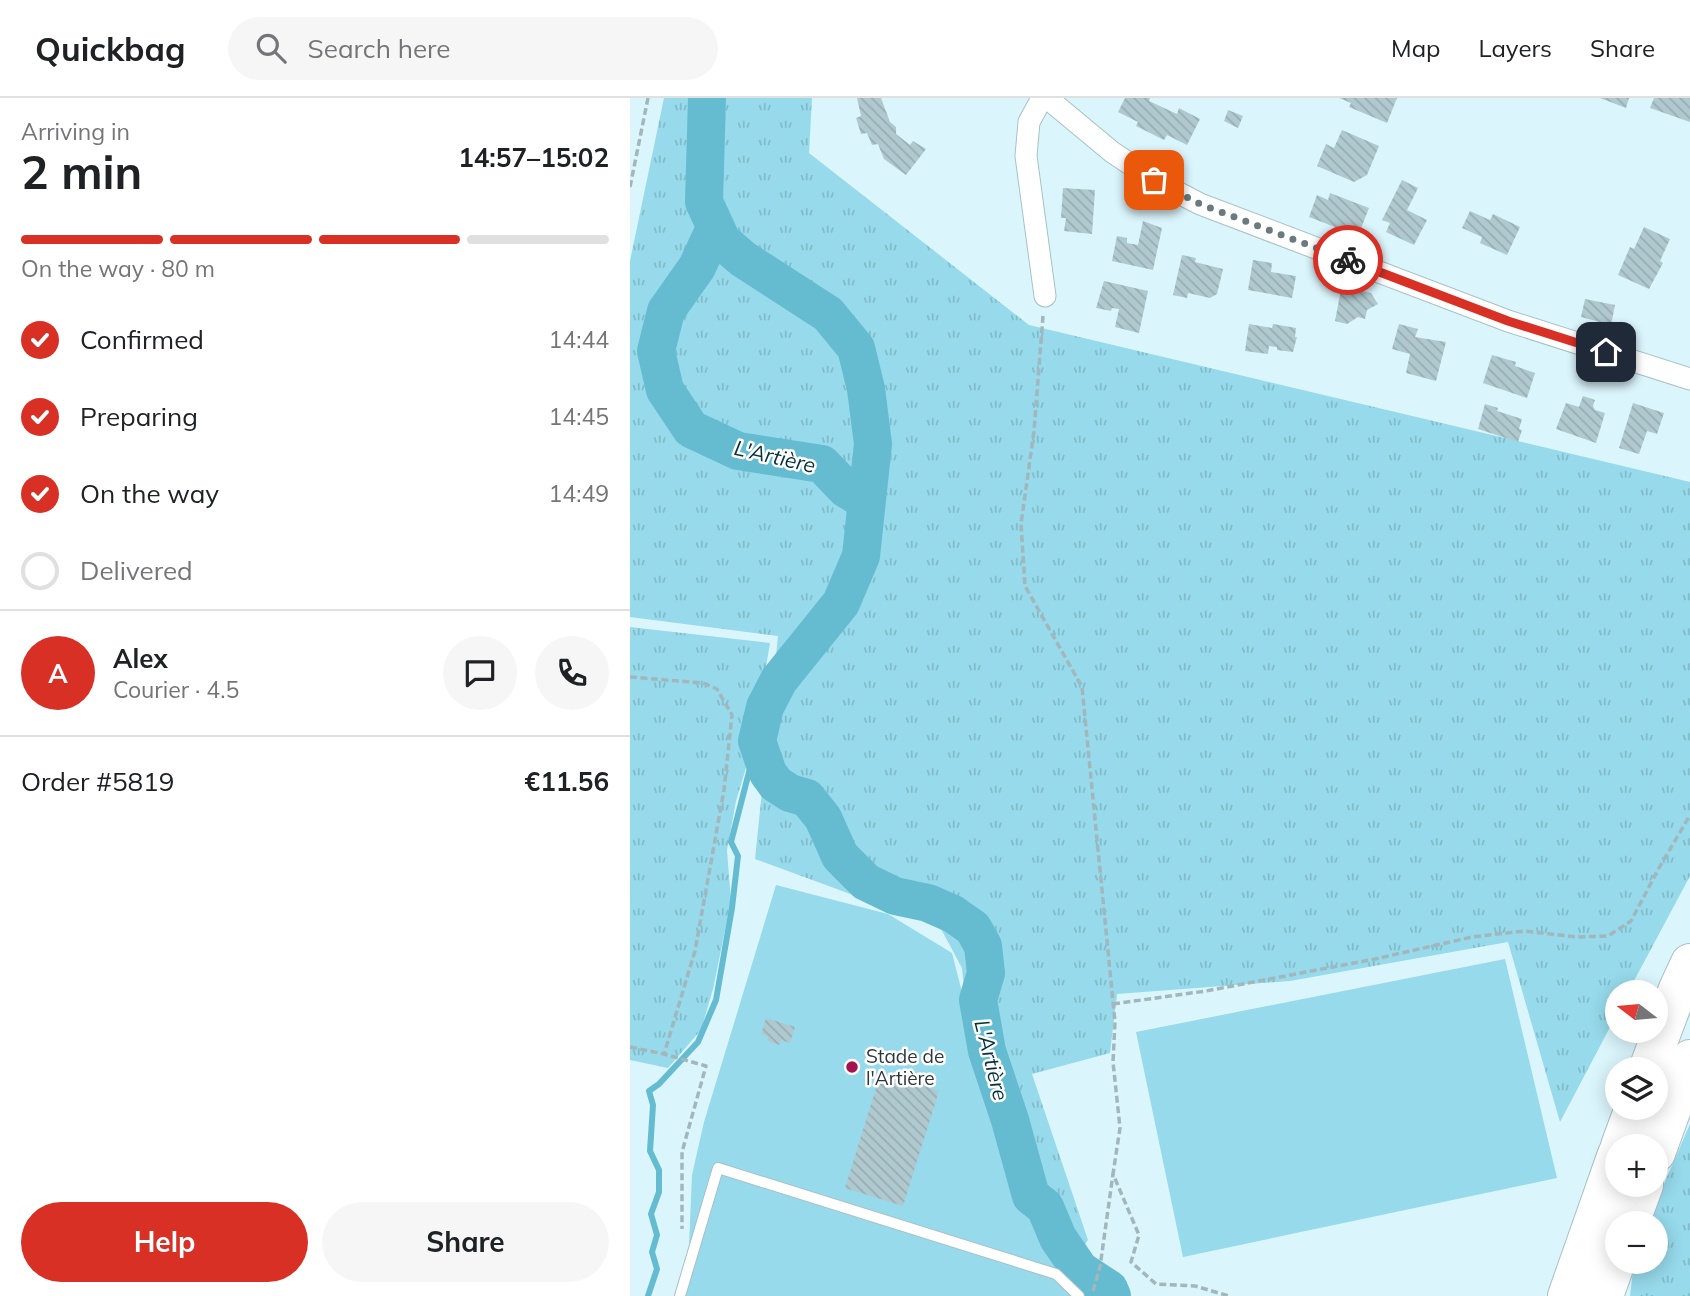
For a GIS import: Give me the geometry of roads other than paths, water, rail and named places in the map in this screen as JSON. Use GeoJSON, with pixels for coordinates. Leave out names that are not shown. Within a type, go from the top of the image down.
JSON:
{"type":"FeatureCollection","features":[{"type":"Feature","properties":{"kind":"highway"},"geometry":{"type":"LineString","coordinates":[[1652,1057],[1690,963]]}},
{"type":"Feature","properties":{"kind":"highway"},"geometry":{"type":"LineString","coordinates":[[1663,1134],[1690,1059]]}},
{"type":"Feature","properties":{"kind":"highway"},"geometry":{"type":"LineString","coordinates":[[1567,1296],[1605,1187]]}},
{"type":"Feature","properties":{"kind":"highway"},"geometry":{"type":"LineString","coordinates":[[1604,1296],[1612,1274]]}},
{"type":"Feature","properties":{"kind":"street"},"geometry":{"type":"LineString","coordinates":[[1042,98],[1029,122],[1026,156],[1045,296]]}},
{"type":"Feature","properties":{"kind":"street"},"geometry":{"type":"LineString","coordinates":[[1048,98],[1112,152],[1154,180],[1200,204],[1508,321],[1690,379]]}},
{"type":"Feature","properties":{"kind":"lane"},"geometry":{"type":"LineString","coordinates":[[681,1296],[718,1168],[1056,1274],[1079,1296]]}},
{"type":"Feature","properties":{"kind":"waterway","name":"L'Artière"},"geometry":{"type":"LineString","coordinates":[[707,98],[704,202],[722,241],[743,259],[828,314],[856,348],[866,389],[873,444],[861,556],[841,603],[779,680],[765,707],[757,741],[768,773],[776,784],[790,793],[807,798],[823,818],[840,856],[866,882],[895,896],[928,903],[953,914],[973,928],[983,946],[986,973],[978,1000],[987,1051],[1031,1196],[1045,1207],[1058,1238],[1080,1270],[1109,1289],[1112,1296]]}},
{"type":"Feature","properties":{"kind":"waterway","name":"L'Artière"},"geometry":{"type":"LineString","coordinates":[[715,228],[697,267],[666,311],[656,351],[665,390],[691,429],[738,451],[822,464],[846,489],[866,501]]}},
{"type":"Feature","properties":{"kind":"waterway","name":"L'Artière"},"geometry":{"type":"LineString","coordinates":[[648,1296],[657,1269],[652,1252],[657,1235],[651,1214],[659,1192],[659,1170],[650,1151],[653,1105],[649,1091],[659,1084],[698,1042],[716,1000],[738,856],[731,842],[757,741]]}},
{"type":"Feature","properties":{"kind":"place","name":"Stade de l'Artière"},"geometry":{"type":"Point","coordinates":[852,1067]}}]}
